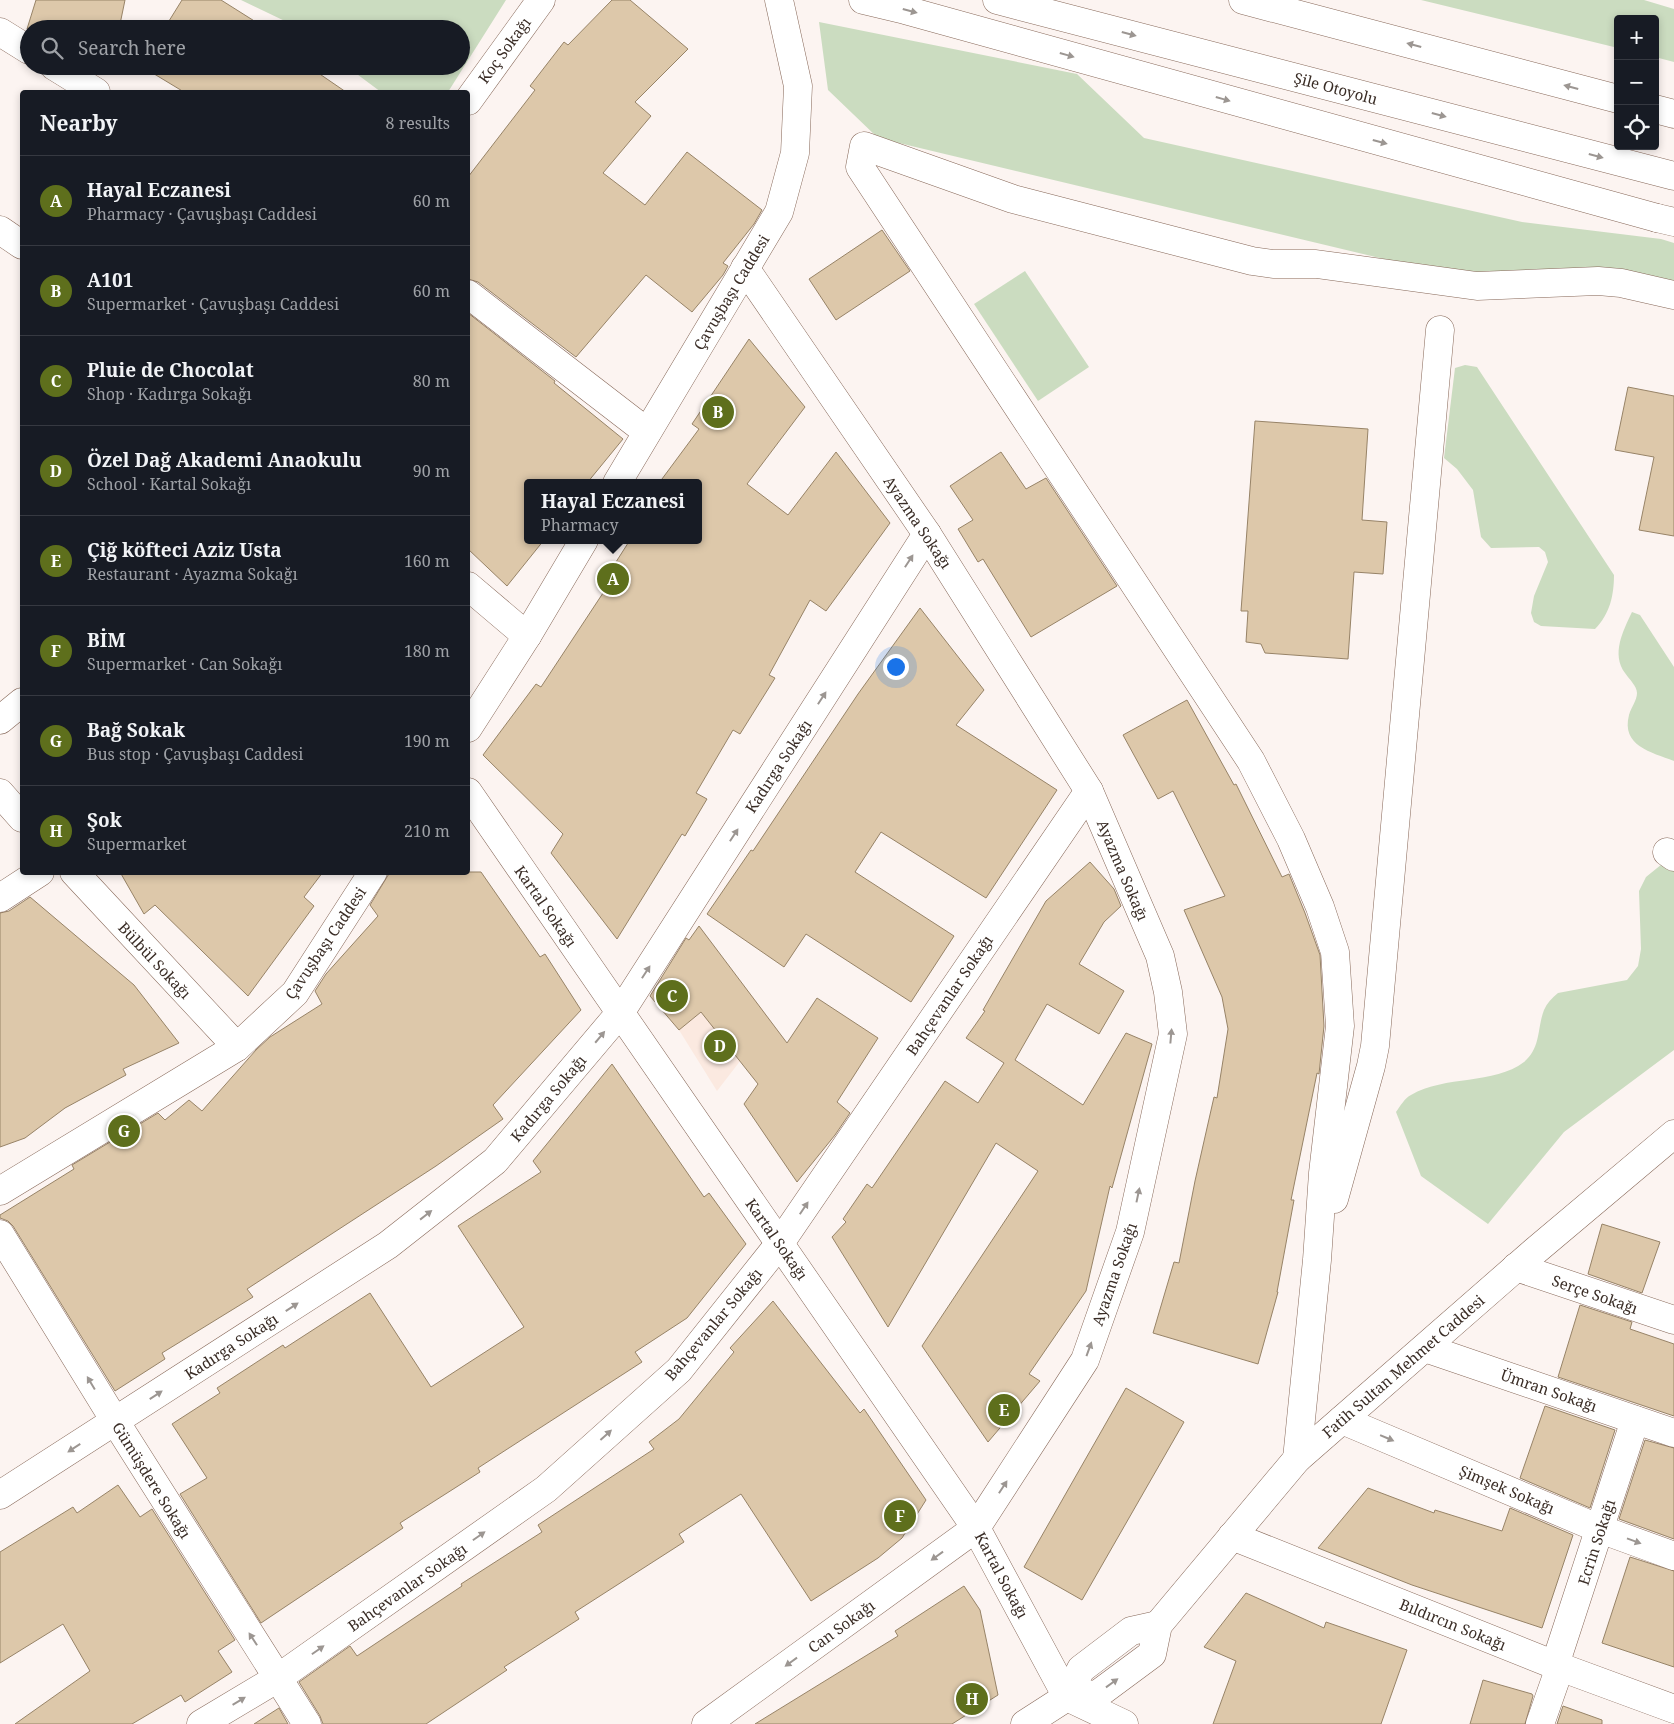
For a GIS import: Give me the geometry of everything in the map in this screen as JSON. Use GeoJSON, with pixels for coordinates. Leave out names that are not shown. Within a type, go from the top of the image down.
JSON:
{"type":"FeatureCollection","features":[{"type":"Feature","properties":{"kind":"main road","name":"Koç Sokağı"},"geometry":{"type":"LineString","coordinates":[[470,97],[541,0]]}},
{"type":"Feature","properties":{"kind":"main road","name":"Çavuşbaşı Caddesi"},"geometry":{"type":"LineString","coordinates":[[619,479],[779,212],[796,154],[798,86],[779,0]]}},
{"type":"Feature","properties":{"kind":"main road"},"geometry":{"type":"LineString","coordinates":[[863,0],[1668,221]]}},
{"type":"Feature","properties":{"kind":"main road","name":"Şile Otoyolu"},"geometry":{"type":"LineString","coordinates":[[997,0],[1674,176]]}},
{"type":"Feature","properties":{"kind":"main road"},"geometry":{"type":"LineString","coordinates":[[1243,0],[1614,98]]}},
{"type":"Feature","properties":{"kind":"main road"},"geometry":{"type":"LineString","coordinates":[[0,32],[20,44]]}},
{"type":"Feature","properties":{"kind":"main road"},"geometry":{"type":"LineString","coordinates":[[69,75],[93,90]]}},
{"type":"Feature","properties":{"kind":"main road"},"geometry":{"type":"LineString","coordinates":[[1659,110],[1674,114]]}},
{"type":"Feature","properties":{"kind":"main road"},"geometry":{"type":"LineString","coordinates":[[1297,1459],[1317,1260],[1323,1173],[1340,1026],[1336,952],[1320,907],[1291,839],[1251,761],[860,167],[864,146],[1013,199],[1252,261],[1273,264],[1316,264],[1477,286],[1598,281],[1621,283],[1674,295]]}},
{"type":"Feature","properties":{"kind":"main road"},"geometry":{"type":"LineString","coordinates":[[0,230],[20,244]]}},
{"type":"Feature","properties":{"kind":"main road","name":"Ayazma Sokağı"},"geometry":{"type":"LineString","coordinates":[[745,268],[927,534],[1089,791],[1160,956],[1168,992],[1173,1034],[1130,1232],[1085,1360],[976,1528]]}},
{"type":"Feature","properties":{"kind":"main road"},"geometry":{"type":"LineString","coordinates":[[470,296],[647,432]]}},
{"type":"Feature","properties":{"kind":"main road"},"geometry":{"type":"LineString","coordinates":[[1317,1260],[1375,1046],[1440,330]]}},
{"type":"Feature","properties":{"kind":"main road","name":"Kadırga Sokağı"},"geometry":{"type":"LineString","coordinates":[[0,1495],[388,1245],[495,1160],[620,1013],[927,534]]}},
{"type":"Feature","properties":{"kind":"main road"},"geometry":{"type":"LineString","coordinates":[[470,725],[527,636],[582,544]]}},
{"type":"Feature","properties":{"kind":"main road"},"geometry":{"type":"LineString","coordinates":[[470,588],[527,636]]}},
{"type":"Feature","properties":{"kind":"main road"},"geometry":{"type":"LineString","coordinates":[[0,720],[20,704]]}},
{"type":"Feature","properties":{"kind":"main road","name":"Bahçevanlar Sokağı"},"geometry":{"type":"LineString","coordinates":[[201,1724],[278,1678],[546,1489],[679,1370],[780,1243],[1089,791]]}},
{"type":"Feature","properties":{"kind":"main road"},"geometry":{"type":"LineString","coordinates":[[0,794],[20,816]]}},
{"type":"Feature","properties":{"kind":"main road","name":"Kartal Sokağı"},"geometry":{"type":"LineString","coordinates":[[470,795],[976,1528],[1067,1697]]}},
{"type":"Feature","properties":{"kind":"main road"},"geometry":{"type":"LineString","coordinates":[[0,898],[35,875]]}},
{"type":"Feature","properties":{"kind":"main road","name":"Bülbül Sokağı"},"geometry":{"type":"LineString","coordinates":[[77,875],[237,1047]]}},
{"type":"Feature","properties":{"kind":"main road","name":"Çavuşbaşı Caddesi"},"geometry":{"type":"LineString","coordinates":[[0,1192],[237,1047],[294,993],[371,875]]}},
{"type":"Feature","properties":{"kind":"main road","name":"Fatih Sultan Mehmet Caddesi"},"geometry":{"type":"LineString","coordinates":[[1067,1697],[1081,1669],[1131,1631],[1158,1625],[1297,1459],[1516,1267],[1674,1134]]}},
{"type":"Feature","properties":{"kind":"main road","name":"Gümüşdere Sokağı"},"geometry":{"type":"LineString","coordinates":[[0,1234],[115,1421],[307,1724]]}},
{"type":"Feature","properties":{"kind":"main road","name":"Serçe Sokağı"},"geometry":{"type":"LineString","coordinates":[[1516,1267],[1674,1320]]}},
{"type":"Feature","properties":{"kind":"main road","name":"Ümran Sokağı"},"geometry":{"type":"LineString","coordinates":[[1425,1348],[1674,1433]]}},
{"type":"Feature","properties":{"kind":"main road","name":"Şimşek Sokağı"},"geometry":{"type":"LineString","coordinates":[[1342,1420],[1600,1529],[1674,1556]]}},
{"type":"Feature","properties":{"kind":"main road","name":"Ecrin Sokağı"},"geometry":{"type":"LineString","coordinates":[[1540,1724],[1635,1420]]}},
{"type":"Feature","properties":{"kind":"main road","name":"Can Sokağı"},"geometry":{"type":"LineString","coordinates":[[706,1724],[976,1528]]}},
{"type":"Feature","properties":{"kind":"main road","name":"Bıldırcın Sokağı"},"geometry":{"type":"LineString","coordinates":[[1232,1536],[1557,1666],[1674,1709]]}},
{"type":"Feature","properties":{"kind":"main road"},"geometry":{"type":"LineString","coordinates":[[1025,1724],[1067,1697],[1124,1724]]}},
{"type":"Feature","properties":{"kind":"shaded area"},"geometry":{"type":"Polygon","coordinates":[[[740,980],[771,1021],[717,1091],[679,1030],[740,980]]]}},
{"type":"Feature","properties":{"kind":"green space"},"geometry":{"type":"Polygon","coordinates":[[[241,0],[506,0],[470,57],[470,20],[283,20],[241,0]]]}},
{"type":"Feature","properties":{"kind":"green space"},"geometry":{"type":"Polygon","coordinates":[[[1421,0],[1644,0],[1674,9],[1674,62],[1659,58],[1659,15],[1614,15],[1614,47],[1421,0]]]}},
{"type":"Feature","properties":{"kind":"green space"},"geometry":{"type":"Polygon","coordinates":[[[819,22],[1077,74],[1144,138],[1522,222],[1661,239],[1674,243],[1674,293],[1455,276],[878,138],[828,90],[819,22]]]}},
{"type":"Feature","properties":{"kind":"green space"},"geometry":{"type":"Polygon","coordinates":[[[358,75],[459,75],[449,90],[378,90],[358,75]]]}},
{"type":"Feature","properties":{"kind":"green space"},"geometry":{"type":"Polygon","coordinates":[[[1025,271],[1089,367],[1038,401],[974,304],[1025,271]]]}},
{"type":"Feature","properties":{"kind":"green space"},"geometry":{"type":"Polygon","coordinates":[[[1465,365],[1477,367],[1614,575],[1608,611],[1595,629],[1541,626],[1534,622],[1531,613],[1534,596],[1548,562],[1545,552],[1539,547],[1491,548],[1481,537],[1473,490],[1457,469],[1444,458],[1455,368],[1465,365]]]}},
{"type":"Feature","properties":{"kind":"green space"},"geometry":{"type":"Polygon","coordinates":[[[1632,612],[1640,615],[1674,667],[1674,761],[1648,751],[1634,741],[1629,734],[1629,715],[1637,690],[1621,666],[1619,650],[1622,635],[1632,612]]]}},
{"type":"Feature","properties":{"kind":"green space"},"geometry":{"type":"Polygon","coordinates":[[[1674,857],[1674,1050],[1564,1132],[1488,1224],[1421,1176],[1396,1112],[1409,1096],[1424,1089],[1498,1074],[1524,1062],[1536,1044],[1545,1007],[1558,993],[1627,980],[1638,966],[1641,949],[1639,891],[1646,877],[1667,860],[1674,857]]]}},
{"type":"Feature","properties":{"kind":"building"},"geometry":{"type":"Polygon","coordinates":[[[36,0],[125,0],[121,20],[30,20],[36,0]]]}},
{"type":"Feature","properties":{"kind":"building"},"geometry":{"type":"Polygon","coordinates":[[[182,0],[221,0],[253,20],[170,20],[182,0]]]}},
{"type":"Feature","properties":{"kind":"building"},"geometry":{"type":"Polygon","coordinates":[[[612,0],[630,0],[688,49],[635,102],[651,116],[603,173],[645,205],[687,152],[762,210],[754,224],[723,263],[728,266],[723,275],[692,312],[646,275],[576,357],[478,282],[470,280],[470,174],[535,90],[530,86],[564,42],[568,45],[612,0]]]}},
{"type":"Feature","properties":{"kind":"building"},"geometry":{"type":"Polygon","coordinates":[[[156,75],[321,75],[343,90],[181,90],[156,75]]]}},
{"type":"Feature","properties":{"kind":"building"},"geometry":{"type":"Polygon","coordinates":[[[882,230],[910,271],[836,320],[809,279],[882,230]]]}},
{"type":"Feature","properties":{"kind":"building"},"geometry":{"type":"Polygon","coordinates":[[[470,315],[555,381],[554,383],[623,439],[590,479],[524,479],[524,544],[541,544],[507,586],[470,551],[470,315]]]}},
{"type":"Feature","properties":{"kind":"building"},"geometry":{"type":"Polygon","coordinates":[[[749,339],[805,407],[747,484],[788,515],[836,452],[890,523],[826,611],[810,600],[769,675],[775,678],[740,734],[733,730],[696,793],[707,799],[685,836],[682,834],[617,939],[551,853],[563,834],[483,755],[536,684],[541,687],[605,590],[600,587],[627,544],[702,544],[702,479],[662,479],[699,429],[692,424],[749,339]]]}},
{"type":"Feature","properties":{"kind":"building"},"geometry":{"type":"Polygon","coordinates":[[[1628,387],[1674,396],[1674,536],[1639,530],[1654,457],[1615,450],[1628,387]]]}},
{"type":"Feature","properties":{"kind":"building"},"geometry":{"type":"Polygon","coordinates":[[[1255,421],[1368,429],[1362,520],[1387,522],[1383,574],[1354,572],[1348,659],[1265,653],[1261,644],[1246,642],[1248,611],[1241,611],[1255,421]]]}},
{"type":"Feature","properties":{"kind":"building"},"geometry":{"type":"Polygon","coordinates":[[[1001,452],[1026,489],[1046,478],[1117,586],[1031,637],[983,559],[978,562],[958,529],[973,520],[950,486],[1001,452]]]}},
{"type":"Feature","properties":{"kind":"building"},"geometry":{"type":"Polygon","coordinates":[[[920,608],[984,690],[956,725],[1057,790],[986,898],[881,832],[855,872],[954,936],[911,1002],[806,934],[784,967],[707,914],[751,850],[753,851],[858,694],[920,608]]]}},
{"type":"Feature","properties":{"kind":"building"},"geometry":{"type":"Polygon","coordinates":[[[1187,700],[1234,785],[1236,784],[1282,877],[1289,874],[1320,955],[1324,1026],[1319,1074],[1317,1073],[1291,1200],[1294,1200],[1278,1292],[1258,1364],[1153,1333],[1174,1262],[1179,1263],[1214,1097],[1217,1098],[1228,1029],[1222,997],[1184,910],[1225,896],[1173,791],[1158,799],[1123,735],[1187,700]]]}},
{"type":"Feature","properties":{"kind":"building"},"geometry":{"type":"Polygon","coordinates":[[[1090,862],[1114,889],[1121,906],[1104,922],[1079,964],[1124,991],[1099,1034],[1047,1004],[1015,1060],[1083,1105],[1126,1033],[1152,1044],[1112,1188],[1110,1186],[1086,1291],[1029,1374],[1040,1381],[988,1442],[922,1346],[1038,1171],[996,1143],[888,1327],[832,1237],[846,1222],[843,1219],[867,1184],[872,1188],[945,1081],[978,1103],[1004,1063],[966,1038],[985,1011],[983,1010],[1046,901],[1090,862]]]}},
{"type":"Feature","properties":{"kind":"building"},"geometry":{"type":"Polygon","coordinates":[[[470,872],[481,872],[540,957],[545,954],[581,1010],[493,1105],[503,1119],[436,1166],[247,1289],[253,1297],[162,1353],[165,1359],[115,1391],[13,1226],[8,1221],[0,1218],[0,1215],[74,1169],[72,1165],[158,1113],[165,1120],[189,1100],[202,1111],[256,1050],[270,1037],[322,1004],[315,991],[326,974],[378,916],[370,905],[388,875],[470,875],[470,872]]]}},
{"type":"Feature","properties":{"kind":"building"},"geometry":{"type":"Polygon","coordinates":[[[122,875],[321,875],[304,897],[314,906],[248,996],[155,905],[144,914],[122,875]]]}},
{"type":"Feature","properties":{"kind":"building"},"geometry":{"type":"Polygon","coordinates":[[[30,897],[134,985],[179,1043],[123,1069],[126,1075],[65,1108],[25,1138],[0,1147],[0,913],[9,911],[30,897]]]}},
{"type":"Feature","properties":{"kind":"building"},"geometry":{"type":"Polygon","coordinates":[[[699,926],[787,1043],[817,998],[878,1038],[837,1102],[850,1113],[835,1135],[797,1182],[744,1104],[758,1084],[701,1012],[679,1030],[650,996],[686,938],[689,940],[699,926]]]}},
{"type":"Feature","properties":{"kind":"building"},"geometry":{"type":"Polygon","coordinates":[[[612,1064],[704,1197],[709,1193],[746,1244],[687,1318],[635,1352],[642,1362],[478,1468],[480,1472],[400,1523],[403,1528],[261,1623],[180,1494],[207,1478],[172,1424],[220,1393],[217,1388],[283,1345],[285,1348],[370,1293],[431,1387],[524,1327],[458,1226],[541,1172],[533,1161],[612,1064]]]}},
{"type":"Feature","properties":{"kind":"building"},"geometry":{"type":"Polygon","coordinates":[[[1602,1224],[1660,1242],[1642,1293],[1588,1274],[1602,1224]]]}},
{"type":"Feature","properties":{"kind":"building"},"geometry":{"type":"Polygon","coordinates":[[[773,1301],[860,1413],[864,1409],[926,1500],[902,1538],[878,1558],[811,1601],[741,1494],[679,1534],[684,1542],[575,1612],[579,1619],[504,1667],[507,1670],[426,1724],[323,1724],[299,1682],[350,1646],[357,1656],[462,1586],[461,1584],[542,1532],[538,1525],[654,1449],[649,1442],[679,1419],[734,1352],[730,1348],[773,1301]]]}},
{"type":"Feature","properties":{"kind":"building"},"geometry":{"type":"Polygon","coordinates":[[[1580,1305],[1632,1322],[1630,1329],[1674,1344],[1674,1416],[1558,1377],[1580,1305]]]}},
{"type":"Feature","properties":{"kind":"building"},"geometry":{"type":"Polygon","coordinates":[[[1126,1388],[1184,1422],[1082,1600],[1024,1567],[1126,1388]]]}},
{"type":"Feature","properties":{"kind":"building"},"geometry":{"type":"Polygon","coordinates":[[[1545,1406],[1615,1430],[1590,1508],[1520,1478],[1545,1406]]]}},
{"type":"Feature","properties":{"kind":"building"},"geometry":{"type":"Polygon","coordinates":[[[1645,1440],[1674,1448],[1674,1539],[1619,1519],[1645,1440]]]}},
{"type":"Feature","properties":{"kind":"building"},"geometry":{"type":"Polygon","coordinates":[[[118,1485],[140,1517],[152,1509],[235,1640],[218,1651],[232,1672],[185,1702],[181,1695],[132,1724],[15,1724],[90,1671],[63,1624],[0,1663],[0,1552],[73,1507],[77,1513],[118,1485]]]}},
{"type":"Feature","properties":{"kind":"building"},"geometry":{"type":"Polygon","coordinates":[[[1368,1488],[1434,1513],[1435,1510],[1502,1531],[1510,1508],[1573,1535],[1542,1628],[1412,1585],[1318,1548],[1368,1488]]]}},
{"type":"Feature","properties":{"kind":"building"},"geometry":{"type":"Polygon","coordinates":[[[1630,1557],[1674,1571],[1674,1667],[1602,1643],[1630,1557]]]}},
{"type":"Feature","properties":{"kind":"building"},"geometry":{"type":"Polygon","coordinates":[[[964,1586],[980,1610],[998,1695],[952,1724],[755,1724],[898,1636],[895,1631],[964,1586]]]}},
{"type":"Feature","properties":{"kind":"building"},"geometry":{"type":"Polygon","coordinates":[[[1246,1593],[1324,1628],[1326,1622],[1407,1650],[1381,1724],[1213,1724],[1236,1661],[1204,1647],[1246,1593]]]}},
{"type":"Feature","properties":{"kind":"building"},"geometry":{"type":"Polygon","coordinates":[[[1483,1680],[1532,1694],[1525,1724],[1470,1724],[1483,1680]]]}},
{"type":"Feature","properties":{"kind":"building"},"geometry":{"type":"Polygon","coordinates":[[[1563,1706],[1602,1720],[1602,1724],[1557,1724],[1563,1706]]]}},
{"type":"Feature","properties":{"kind":"building"},"geometry":{"type":"Polygon","coordinates":[[[279,1708],[288,1724],[254,1724],[279,1708]]]}},
{"type":"Feature","properties":{"kind":"place","name":"A101"},"geometry":{"type":"Point","coordinates":[718,412]}},
{"type":"Feature","properties":{"kind":"place","name":"Hayal Eczanesi"},"geometry":{"type":"Point","coordinates":[613,579]}},
{"type":"Feature","properties":{"kind":"place","name":"Pluie de Chocolat"},"geometry":{"type":"Point","coordinates":[672,996]}},
{"type":"Feature","properties":{"kind":"place","name":"Özel Dağ Akademi Anaokulu"},"geometry":{"type":"Point","coordinates":[720,1046]}},
{"type":"Feature","properties":{"kind":"place","name":"Bağ Sokak"},"geometry":{"type":"Point","coordinates":[124,1131]}},
{"type":"Feature","properties":{"kind":"place","name":"Çiğ köfteci Aziz Usta"},"geometry":{"type":"Point","coordinates":[1004,1410]}},
{"type":"Feature","properties":{"kind":"place","name":"BİM"},"geometry":{"type":"Point","coordinates":[900,1516]}},
{"type":"Feature","properties":{"kind":"place","name":"Şok"},"geometry":{"type":"Point","coordinates":[972,1699]}}]}
